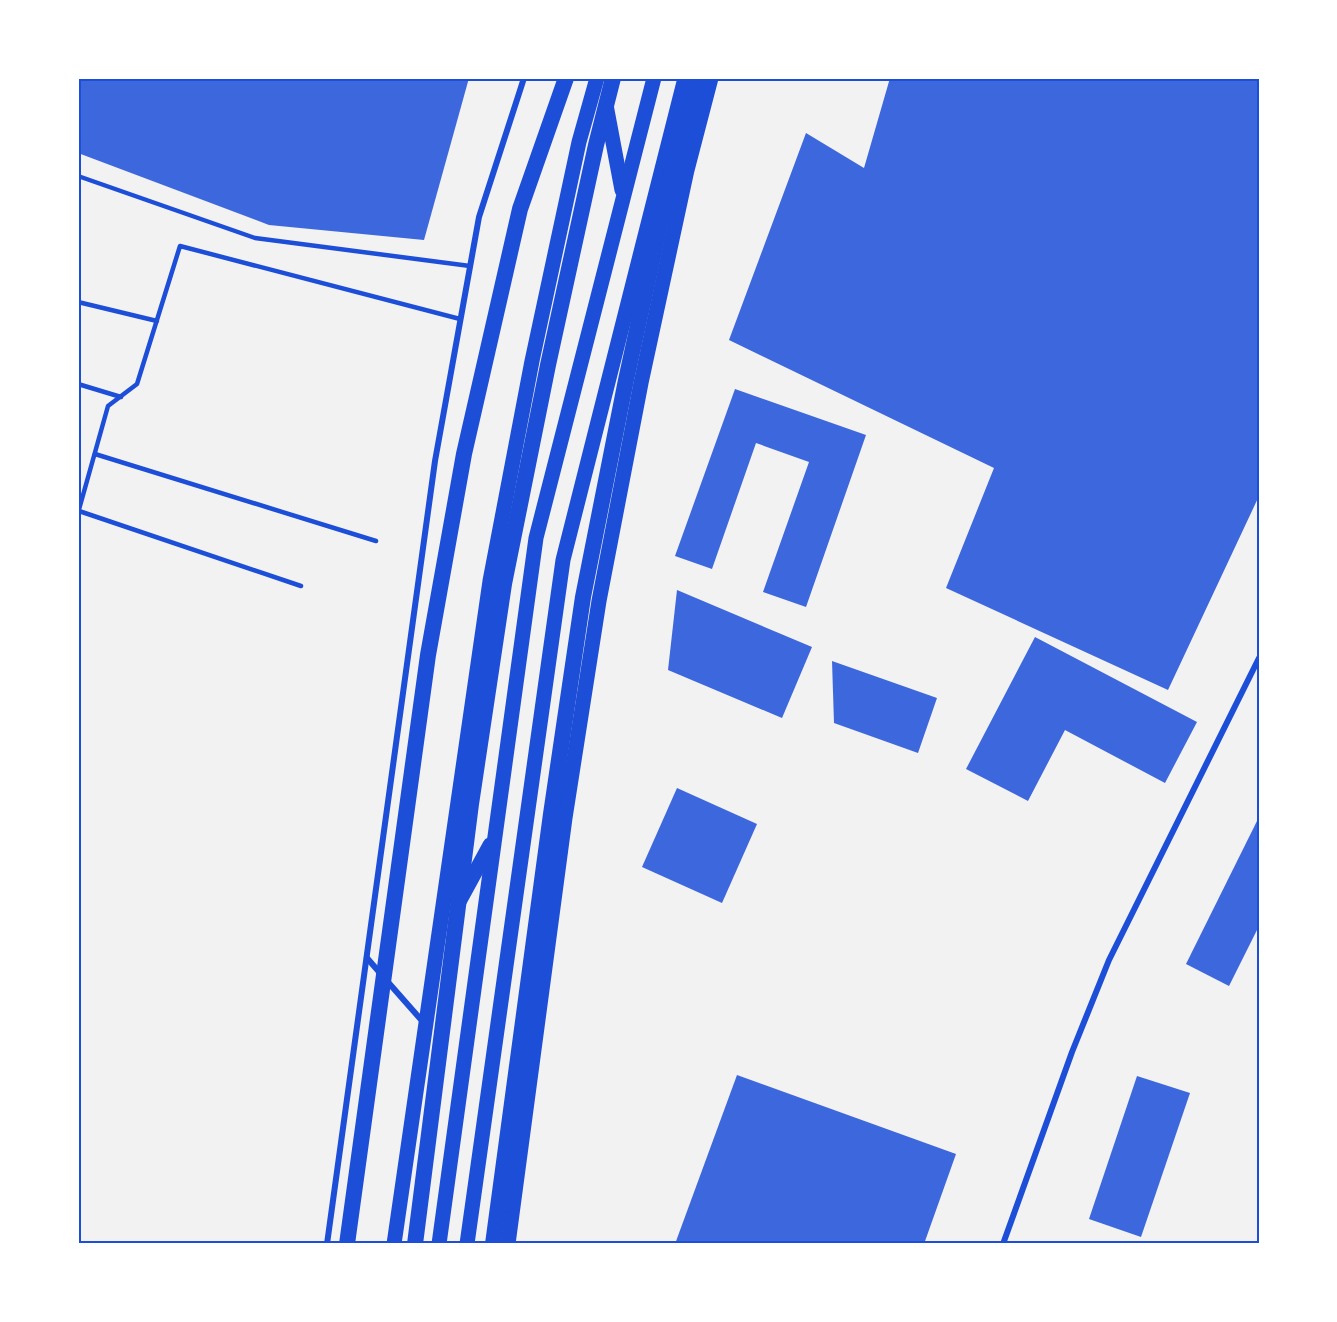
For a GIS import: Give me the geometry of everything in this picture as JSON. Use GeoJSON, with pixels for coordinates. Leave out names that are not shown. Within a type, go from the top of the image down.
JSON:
{"type":"FeatureCollection","features":[{"type":"Feature","properties":{"kind":"highway"},"geometry":{"type":"LineString","coordinates":[[347,1244],[428,655],[464,454],[520,209],[566,78]]}},
{"type":"Feature","properties":{"kind":"highway"},"geometry":{"type":"LineString","coordinates":[[415,1244],[471,804],[504,584],[548,365],[613,78]]}},
{"type":"Feature","properties":{"kind":"highway"},"geometry":{"type":"LineString","coordinates":[[493,1244],[549,826],[583,597],[663,210],[696,78]]}},
{"type":"Feature","properties":{"kind":"main road"},"geometry":{"type":"LineString","coordinates":[[599,78],[624,196]]}},
{"type":"Feature","properties":{"kind":"main road"},"geometry":{"type":"LineString","coordinates":[[394,1244],[492,569],[532,361],[579,142],[599,78]]}},
{"type":"Feature","properties":{"kind":"main road"},"geometry":{"type":"LineString","coordinates":[[439,1244],[536,538],[654,78]]}},
{"type":"Feature","properties":{"kind":"main road"},"geometry":{"type":"LineString","coordinates":[[467,1244],[563,560],[685,78]]}},
{"type":"Feature","properties":{"kind":"main road"},"geometry":{"type":"LineString","coordinates":[[508,1244],[565,818],[599,601],[660,293],[687,171],[711,78]]}},
{"type":"Feature","properties":{"kind":"main road"},"geometry":{"type":"LineString","coordinates":[[438,944],[495,834]]}},
{"type":"Feature","properties":{"kind":"street"},"geometry":{"type":"LineString","coordinates":[[327,1244],[435,461],[479,217],[524,78]]}},
{"type":"Feature","properties":{"kind":"street"},"geometry":{"type":"LineString","coordinates":[[1003,1244],[1072,1052],[1108,960],[1259,658]]}},
{"type":"Feature","properties":{"kind":"street"},"geometry":{"type":"LineString","coordinates":[[367,958],[426,1025]]}},
{"type":"Feature","properties":{"kind":"lane"},"geometry":{"type":"LineString","coordinates":[[78,176],[255,238],[470,266]]}},
{"type":"Feature","properties":{"kind":"lane"},"geometry":{"type":"LineString","coordinates":[[301,586],[78,512],[108,406],[137,384],[180,246],[460,320]]}},
{"type":"Feature","properties":{"kind":"lane"},"geometry":{"type":"LineString","coordinates":[[78,302],[157,321]]}},
{"type":"Feature","properties":{"kind":"lane"},"geometry":{"type":"LineString","coordinates":[[78,384],[121,397]]}},
{"type":"Feature","properties":{"kind":"lane"},"geometry":{"type":"LineString","coordinates":[[95,454],[376,541]]}},
{"type":"Feature","properties":{"kind":"lane"},"geometry":{"type":"LineString","coordinates":[[78,485],[86,488]]}},
{"type":"Feature","properties":{"kind":"building"},"geometry":{"type":"Polygon","coordinates":[[[78,78],[469,78],[424,240],[269,225],[78,153],[78,78]]]}},
{"type":"Feature","properties":{"kind":"building"},"geometry":{"type":"Polygon","coordinates":[[[890,78],[1259,78],[1259,496],[1168,690],[946,588],[994,468],[729,340],[806,133],[864,168],[890,78]]]}},
{"type":"Feature","properties":{"kind":"building"},"geometry":{"type":"Polygon","coordinates":[[[735,389],[866,435],[806,607],[763,592],[809,462],[756,443],[712,569],[675,556],[735,389]]]}},
{"type":"Feature","properties":{"kind":"building"},"geometry":{"type":"Polygon","coordinates":[[[677,590],[812,647],[782,718],[668,670],[677,590]]]}},
{"type":"Feature","properties":{"kind":"building"},"geometry":{"type":"Polygon","coordinates":[[[1035,637],[1197,722],[1165,783],[1065,730],[1028,801],[966,769],[1035,637]]]}},
{"type":"Feature","properties":{"kind":"building"},"geometry":{"type":"Polygon","coordinates":[[[832,661],[937,698],[918,753],[834,723],[832,661]]]}},
{"type":"Feature","properties":{"kind":"building"},"geometry":{"type":"Polygon","coordinates":[[[677,788],[757,824],[722,903],[642,867],[677,788]]]}},
{"type":"Feature","properties":{"kind":"building"},"geometry":{"type":"Polygon","coordinates":[[[1259,817],[1259,926],[1229,986],[1186,964],[1259,817]]]}},
{"type":"Feature","properties":{"kind":"building"},"geometry":{"type":"Polygon","coordinates":[[[737,1075],[956,1154],[924,1244],[675,1244],[737,1075]]]}},
{"type":"Feature","properties":{"kind":"building"},"geometry":{"type":"Polygon","coordinates":[[[1137,1076],[1190,1093],[1141,1237],[1089,1219],[1137,1076]]]}}]}
